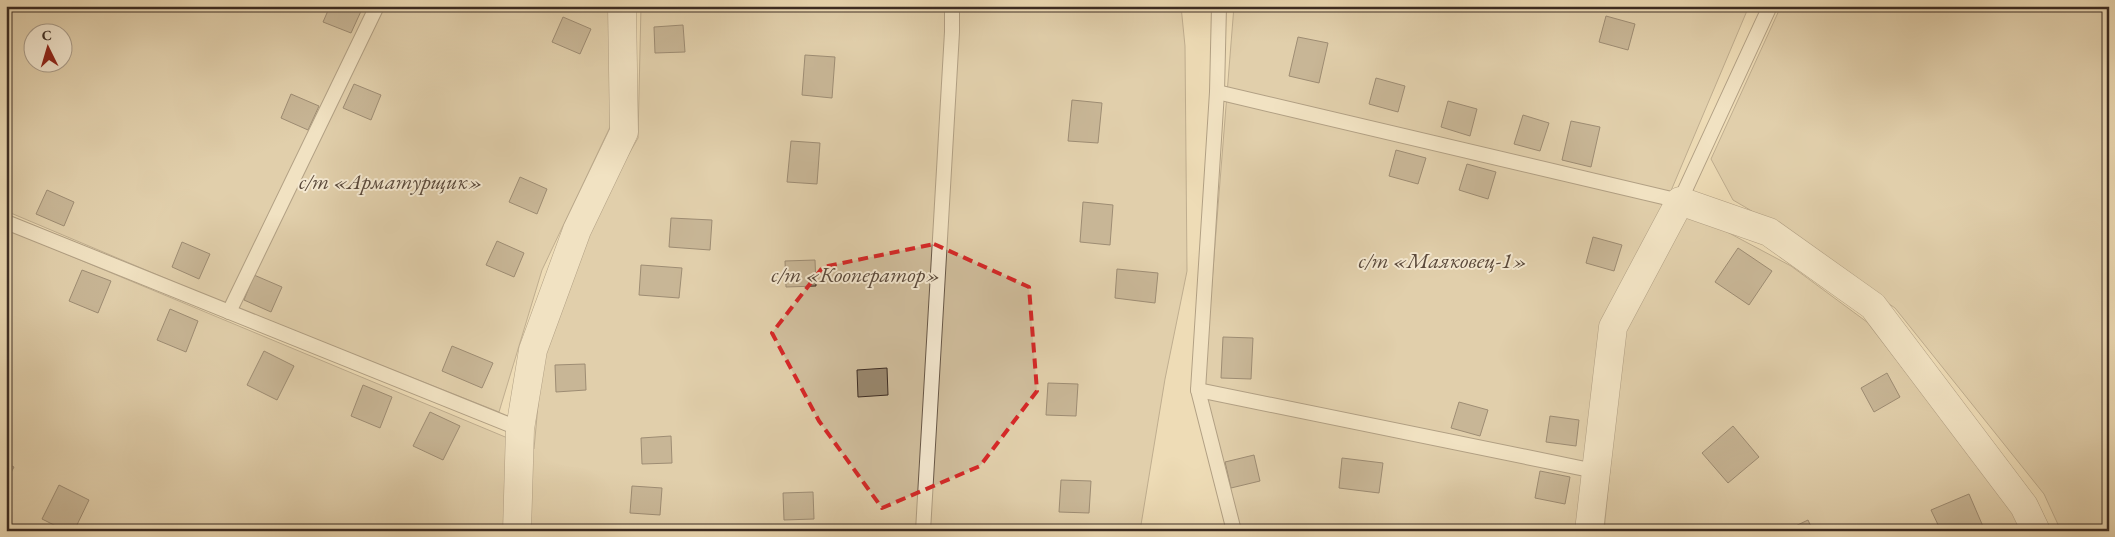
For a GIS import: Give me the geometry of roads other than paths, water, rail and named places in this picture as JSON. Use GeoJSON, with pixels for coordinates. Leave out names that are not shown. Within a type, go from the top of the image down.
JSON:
{"type":"FeatureCollection","features":[{"type":"Feature","properties":{"kind":"street"},"geometry":{"type":"LineString","coordinates":[[517,531],[520,429],[533,350],[577,230],[624,132],[622,6]]}},
{"type":"Feature","properties":{"kind":"street"},"geometry":{"type":"LineString","coordinates":[[1589,531],[1613,327],[1680,201],[1769,232],[1873,306],[2024,506],[2036,531]]}},
{"type":"Feature","properties":{"kind":"lane"},"geometry":{"type":"LineString","coordinates":[[229,312],[377,6]]}},
{"type":"Feature","properties":{"kind":"lane"},"geometry":{"type":"LineString","coordinates":[[924,531],[952,6]]}},
{"type":"Feature","properties":{"kind":"lane"},"geometry":{"type":"LineString","coordinates":[[1220,6],[1217,92],[1198,390],[1234,531]]}},
{"type":"Feature","properties":{"kind":"lane"},"geometry":{"type":"LineString","coordinates":[[1217,92],[1680,201],[1770,6]]}},
{"type":"Feature","properties":{"kind":"lane"},"geometry":{"type":"LineString","coordinates":[[6,222],[520,429]]}},
{"type":"Feature","properties":{"kind":"lane"},"geometry":{"type":"LineString","coordinates":[[1198,390],[1596,471]]}},
{"type":"Feature","properties":{"kind":"park label","name":"с/т «Арматурщик»"},"geometry":{"type":"Point","coordinates":[391,181]}},
{"type":"Feature","properties":{"kind":"park label","name":"с/т «Маяковец-1»"},"geometry":{"type":"Point","coordinates":[1443,260]}},
{"type":"Feature","properties":{"kind":"park label","name":"с/т «Кооператор»"},"geometry":{"type":"Point","coordinates":[856,274]}}]}
